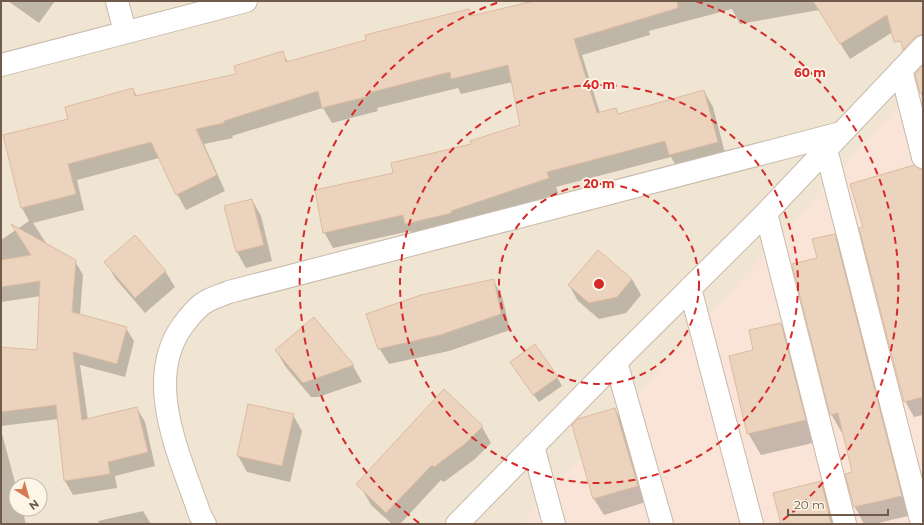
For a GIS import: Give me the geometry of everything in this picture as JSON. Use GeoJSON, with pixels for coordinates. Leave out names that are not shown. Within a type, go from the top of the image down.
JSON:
{"type":"FeatureCollection","features":[{"type":"Feature","properties":{"kind":"street"},"geometry":{"type":"LineString","coordinates":[[117,1],[124,32]]}},
{"type":"Feature","properties":{"kind":"street"},"geometry":{"type":"LineString","coordinates":[[1,65],[246,1]]}},
{"type":"Feature","properties":{"kind":"street"},"geometry":{"type":"LineString","coordinates":[[457,524],[616,362],[766,213],[923,47]]}},
{"type":"Feature","properties":{"kind":"street"},"geometry":{"type":"LineString","coordinates":[[901,70],[923,156]]}},
{"type":"Feature","properties":{"kind":"street"},"geometry":{"type":"LineString","coordinates":[[205,524],[200,515],[174,440],[165,405],[164,380],[168,357],[178,333],[192,313],[208,300],[229,292],[841,133]]}},
{"type":"Feature","properties":{"kind":"street"},"geometry":{"type":"LineString","coordinates":[[826,149],[922,524]]}},
{"type":"Feature","properties":{"kind":"street"},"geometry":{"type":"LineString","coordinates":[[766,213],[845,524]]}},
{"type":"Feature","properties":{"kind":"street"},"geometry":{"type":"LineString","coordinates":[[690,288],[752,524]]}},
{"type":"Feature","properties":{"kind":"street"},"geometry":{"type":"LineString","coordinates":[[616,362],[662,524]]}},
{"type":"Feature","properties":{"kind":"street"},"geometry":{"type":"LineString","coordinates":[[533,446],[554,524]]}},
{"type":"Feature","properties":{"kind":"shaded area"},"geometry":{"type":"Polygon","coordinates":[[[1,1],[923,1],[923,524],[1,524],[1,1]]]}},
{"type":"Feature","properties":{"kind":"shaded area"},"geometry":{"type":"Polygon","coordinates":[[[923,78],[923,524],[520,524],[923,78]]]}},
{"type":"Feature","properties":{"kind":"building"},"geometry":{"type":"Polygon","coordinates":[[[534,1],[677,1],[678,8],[574,39],[597,113],[616,108],[618,114],[704,90],[718,142],[669,155],[665,141],[547,172],[549,178],[451,211],[452,213],[405,224],[403,215],[323,233],[315,190],[393,173],[391,163],[471,144],[470,141],[520,125],[508,65],[451,79],[450,72],[368,93],[369,96],[322,108],[318,91],[224,121],[224,123],[196,129],[217,175],[176,195],[151,142],[68,164],[76,194],[21,208],[3,135],[68,119],[65,107],[133,88],[135,96],[236,74],[234,66],[283,51],[286,62],[366,40],[365,35],[469,9],[471,16],[534,1]]]}},
{"type":"Feature","properties":{"kind":"building"},"geometry":{"type":"Polygon","coordinates":[[[813,1],[923,1],[923,35],[919,35],[914,38],[903,50],[901,41],[894,42],[887,15],[840,44],[813,1]]]}},
{"type":"Feature","properties":{"kind":"building"},"geometry":{"type":"Polygon","coordinates":[[[923,65],[923,92],[920,93],[915,74],[923,65]]]}},
{"type":"Feature","properties":{"kind":"building"},"geometry":{"type":"Polygon","coordinates":[[[914,165],[919,169],[923,169],[923,397],[904,402],[859,228],[863,227],[850,184],[914,165]]]}},
{"type":"Feature","properties":{"kind":"building"},"geometry":{"type":"Polygon","coordinates":[[[252,199],[264,245],[236,252],[224,206],[252,199]]]}},
{"type":"Feature","properties":{"kind":"building"},"geometry":{"type":"Polygon","coordinates":[[[11,224],[76,260],[72,312],[127,327],[117,364],[73,352],[82,420],[137,407],[148,452],[108,462],[110,474],[64,481],[56,405],[1,412],[1,347],[37,350],[40,281],[1,287],[1,260],[31,255],[11,224]]]}},
{"type":"Feature","properties":{"kind":"building"},"geometry":{"type":"Polygon","coordinates":[[[835,234],[902,496],[854,507],[845,474],[852,472],[838,413],[830,415],[792,264],[817,258],[812,239],[835,234]]]}},
{"type":"Feature","properties":{"kind":"building"},"geometry":{"type":"Polygon","coordinates":[[[135,235],[166,271],[135,298],[104,262],[135,235]]]}},
{"type":"Feature","properties":{"kind":"building"},"geometry":{"type":"Polygon","coordinates":[[[598,250],[632,279],[617,297],[589,303],[568,285],[598,250]]]}},
{"type":"Feature","properties":{"kind":"building"},"geometry":{"type":"Polygon","coordinates":[[[494,279],[501,314],[440,335],[378,349],[366,314],[421,295],[494,279]]]}},
{"type":"Feature","properties":{"kind":"building"},"geometry":{"type":"Polygon","coordinates":[[[314,317],[354,365],[303,383],[275,350],[314,317]]]}},
{"type":"Feature","properties":{"kind":"building"},"geometry":{"type":"Polygon","coordinates":[[[781,323],[806,420],[747,434],[729,356],[753,350],[749,330],[781,323]]]}},
{"type":"Feature","properties":{"kind":"building"},"geometry":{"type":"Polygon","coordinates":[[[535,344],[558,377],[533,395],[510,362],[535,344]]]}},
{"type":"Feature","properties":{"kind":"building"},"geometry":{"type":"Polygon","coordinates":[[[444,389],[483,426],[466,443],[434,467],[432,465],[386,513],[356,484],[444,389]]]}},
{"type":"Feature","properties":{"kind":"building"},"geometry":{"type":"Polygon","coordinates":[[[248,404],[294,414],[282,466],[237,456],[248,404]]]}},
{"type":"Feature","properties":{"kind":"building"},"geometry":{"type":"Polygon","coordinates":[[[615,408],[638,486],[593,499],[572,425],[578,419],[615,408]]]}},
{"type":"Feature","properties":{"kind":"building"},"geometry":{"type":"Polygon","coordinates":[[[821,481],[831,524],[781,524],[773,493],[821,481]]]}}]}
